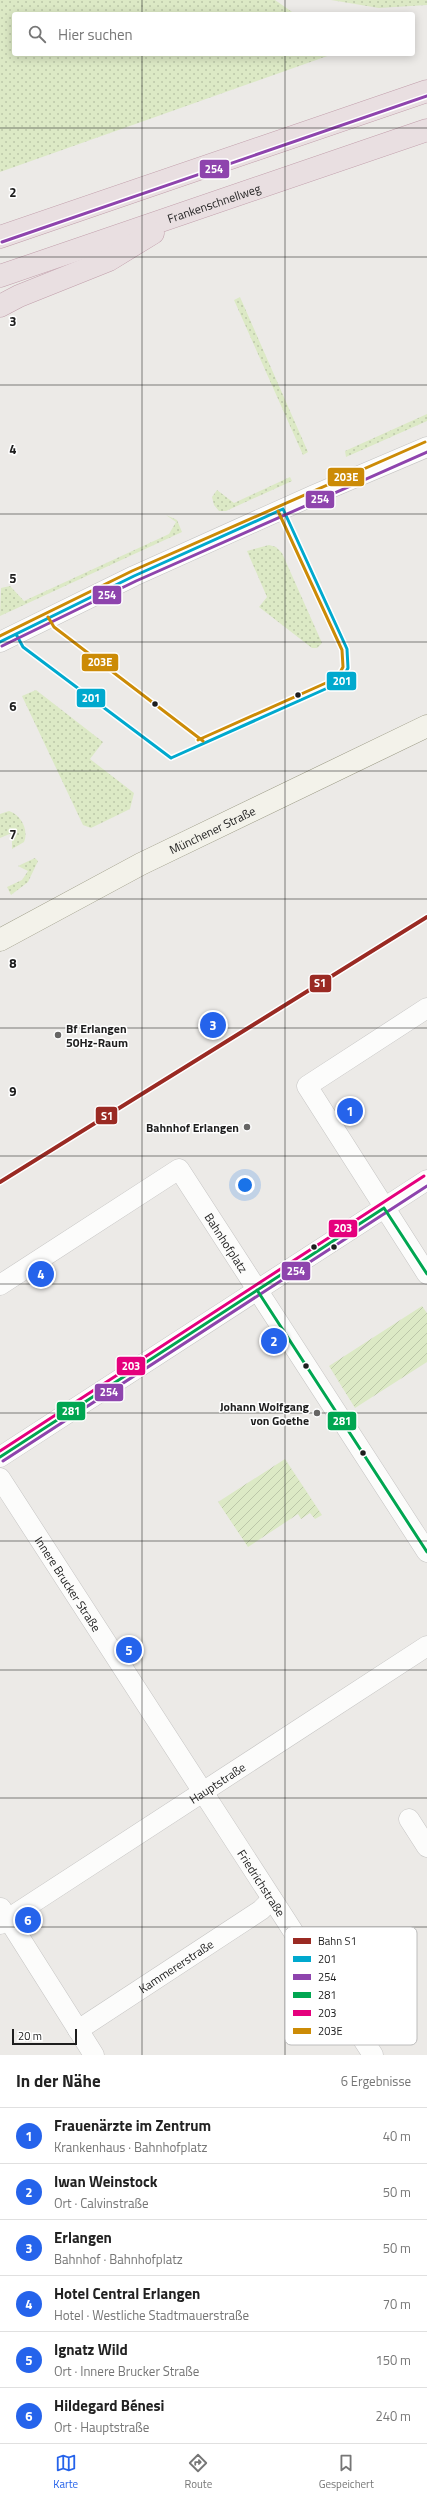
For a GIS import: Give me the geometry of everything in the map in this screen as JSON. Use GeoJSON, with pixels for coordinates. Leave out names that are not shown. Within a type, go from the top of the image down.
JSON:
{"type":"FeatureCollection","features":[{"type":"Feature","properties":{"kind":"highway"},"geometry":{"type":"LineString","coordinates":[[0,237],[427,91]]}},
{"type":"Feature","properties":{"kind":"highway","name":"Frankenschnellweg"},"geometry":{"type":"LineString","coordinates":[[0,276],[427,130]]}},
{"type":"Feature","properties":{"kind":"highway"},"geometry":{"type":"LineString","coordinates":[[0,306],[19,296],[108,260],[192,210]]}},
{"type":"Feature","properties":{"kind":"main road","name":"Münchener Straße"},"geometry":{"type":"LineString","coordinates":[[0,940],[141,864],[427,726]]}},
{"type":"Feature","properties":{"kind":"street"},"geometry":{"type":"LineString","coordinates":[[0,642],[139,574],[314,495],[427,447]]}},
{"type":"Feature","properties":{"kind":"street"},"geometry":{"type":"LineString","coordinates":[[427,1008],[307,1086],[427,1274]]}},
{"type":"Feature","properties":{"kind":"street","name":"Bahnhofplatz"},"geometry":{"type":"LineString","coordinates":[[0,1285],[179,1169],[427,1552]]}},
{"type":"Feature","properties":{"kind":"street"},"geometry":{"type":"LineString","coordinates":[[0,1457],[427,1180]]}},
{"type":"Feature","properties":{"kind":"street","name":"Innere Brucker Straße"},"geometry":{"type":"LineString","coordinates":[[0,1478],[203,1791]]}},
{"type":"Feature","properties":{"kind":"street","name":"Hauptstraße"},"geometry":{"type":"LineString","coordinates":[[2,1917],[203,1791],[427,1646]]}},
{"type":"Feature","properties":{"kind":"street","name":"Friedrichstraße"},"geometry":{"type":"LineString","coordinates":[[203,1791],[291,1927]]}},
{"type":"Feature","properties":{"kind":"street"},"geometry":{"type":"LineString","coordinates":[[408,1819],[427,1848]]}},
{"type":"Feature","properties":{"kind":"street","name":"Kammererstraße"},"geometry":{"type":"LineString","coordinates":[[78,2030],[261,1910],[272,1899]]}},
{"type":"Feature","properties":{"kind":"street"},"geometry":{"type":"LineString","coordinates":[[2,1917],[94,2055]]}},
{"type":"Feature","properties":{"kind":"street","name":"Friedrichstraße"},"geometry":{"type":"LineString","coordinates":[[367,2045],[373,2055]]}},
{"type":"Feature","properties":{"kind":"green space"},"geometry":{"type":"Polygon","coordinates":[[[0,0],[275,0],[292,12],[12,12],[12,56],[327,56],[0,172],[0,0]]]}},
{"type":"Feature","properties":{"kind":"green space"},"geometry":{"type":"Polygon","coordinates":[[[331,0],[427,0],[427,5],[379,8],[331,0]]]}},
{"type":"Feature","properties":{"kind":"green space"},"geometry":{"type":"Polygon","coordinates":[[[240,297],[308,452],[303,455],[234,300],[240,297]]]}},
{"type":"Feature","properties":{"kind":"green space"},"geometry":{"type":"Polygon","coordinates":[[[427,414],[427,421],[346,457],[345,451],[427,414]]]}},
{"type":"Feature","properties":{"kind":"green space"},"geometry":{"type":"Polygon","coordinates":[[[290,477],[292,481],[226,511],[219,511],[214,505],[212,497],[217,490],[234,503],[290,477]]]}},
{"type":"Feature","properties":{"kind":"green space"},"geometry":{"type":"Polygon","coordinates":[[[166,515],[177,520],[182,532],[0,616],[1,588],[10,586],[24,601],[169,534],[176,522],[166,515]]]}},
{"type":"Feature","properties":{"kind":"green space"},"geometry":{"type":"Polygon","coordinates":[[[269,545],[276,547],[282,553],[322,643],[317,648],[312,648],[259,607],[267,597],[247,551],[269,545]]]}},
{"type":"Feature","properties":{"kind":"green space"},"geometry":{"type":"Polygon","coordinates":[[[36,690],[103,742],[90,759],[134,793],[130,809],[91,828],[83,825],[22,696],[36,690]]]}},
{"type":"Feature","properties":{"kind":"green space"},"geometry":{"type":"Polygon","coordinates":[[[9,811],[20,819],[25,828],[24,842],[12,849],[12,833],[0,838],[0,814],[9,811]]]}},
{"type":"Feature","properties":{"kind":"green space"},"geometry":{"type":"Polygon","coordinates":[[[35,858],[38,861],[28,882],[11,895],[7,887],[22,880],[28,871],[18,866],[35,858]]]}},
{"type":"Feature","properties":{"kind":"green space"},"geometry":{"type":"Polygon","coordinates":[[[422,1306],[427,1313],[427,1362],[355,1408],[329,1366],[422,1306]]]}},
{"type":"Feature","properties":{"kind":"green space"},"geometry":{"type":"Polygon","coordinates":[[[285,1459],[322,1515],[315,1519],[310,1513],[301,1519],[298,1514],[248,1547],[218,1502],[285,1459]]]}},
{"type":"Feature","properties":{"kind":"rail line","name":"S1"},"geometry":{"type":"LineString","coordinates":[[0,1182],[427,917]]}},
{"type":"Feature","properties":{"kind":"transit line","name":"254"},"geometry":{"type":"LineString","coordinates":[[2,242],[427,96]]}},
{"type":"Feature","properties":{"kind":"transit line","name":"203E"},"geometry":{"type":"LineString","coordinates":[[0,636],[132,571],[425,442]]}},
{"type":"Feature","properties":{"kind":"transit line","name":"254"},"geometry":{"type":"LineString","coordinates":[[2,646],[136,581],[427,452]]}},
{"type":"Feature","properties":{"kind":"transit line","name":"201"},"geometry":{"type":"LineString","coordinates":[[0,642],[134,576],[283,509]]}},
{"type":"Feature","properties":{"kind":"transit line","name":"201"},"geometry":{"type":"LineString","coordinates":[[171,758],[341,682],[348,668],[347,649],[283,509]]}},
{"type":"Feature","properties":{"kind":"transit line","name":"203E"},"geometry":{"type":"LineString","coordinates":[[198,740],[337,678],[343,667],[342,650],[278,511]]}},
{"type":"Feature","properties":{"kind":"transit line","name":"203E"},"geometry":{"type":"LineString","coordinates":[[48,617],[54,627],[203,741]]}},
{"type":"Feature","properties":{"kind":"transit line","name":"201"},"geometry":{"type":"LineString","coordinates":[[16,634],[23,647],[171,758]]}},
{"type":"Feature","properties":{"kind":"transit line","name":"203"},"geometry":{"type":"LineString","coordinates":[[0,1451],[424,1176]]}},
{"type":"Feature","properties":{"kind":"transit line","name":"254"},"geometry":{"type":"LineString","coordinates":[[3,1461],[427,1186]]}},
{"type":"Feature","properties":{"kind":"transit line","name":"281"},"geometry":{"type":"LineString","coordinates":[[384,1208],[427,1274]]}},
{"type":"Feature","properties":{"kind":"transit line","name":"281"},"geometry":{"type":"LineString","coordinates":[[0,1457],[384,1208]]}},
{"type":"Feature","properties":{"kind":"transit line","name":"281"},"geometry":{"type":"LineString","coordinates":[[257,1290],[427,1552]]}},
{"type":"Feature","properties":{"kind":"place","name":"Erlangen"},"geometry":{"type":"Point","coordinates":[213,1025]}},
{"type":"Feature","properties":{"kind":"place","name":"Bf Erlangen 50Hz-Raum"},"geometry":{"type":"Point","coordinates":[58,1035]}},
{"type":"Feature","properties":{"kind":"place","name":"Frauenärzte im Zentrum"},"geometry":{"type":"Point","coordinates":[350,1111]}},
{"type":"Feature","properties":{"kind":"place","name":"Bahnhof Erlangen"},"geometry":{"type":"Point","coordinates":[247,1127]}},
{"type":"Feature","properties":{"kind":"place","name":"Hotel Central Erlangen"},"geometry":{"type":"Point","coordinates":[41,1274]}},
{"type":"Feature","properties":{"kind":"place","name":"Iwan Weinstock"},"geometry":{"type":"Point","coordinates":[274,1341]}},
{"type":"Feature","properties":{"kind":"place","name":"Johann Wolfgang von Goethe"},"geometry":{"type":"Point","coordinates":[317,1413]}},
{"type":"Feature","properties":{"kind":"place","name":"Ignatz Wild"},"geometry":{"type":"Point","coordinates":[129,1650]}},
{"type":"Feature","properties":{"kind":"place","name":"Hildegard Bénesi"},"geometry":{"type":"Point","coordinates":[28,1920]}}]}
